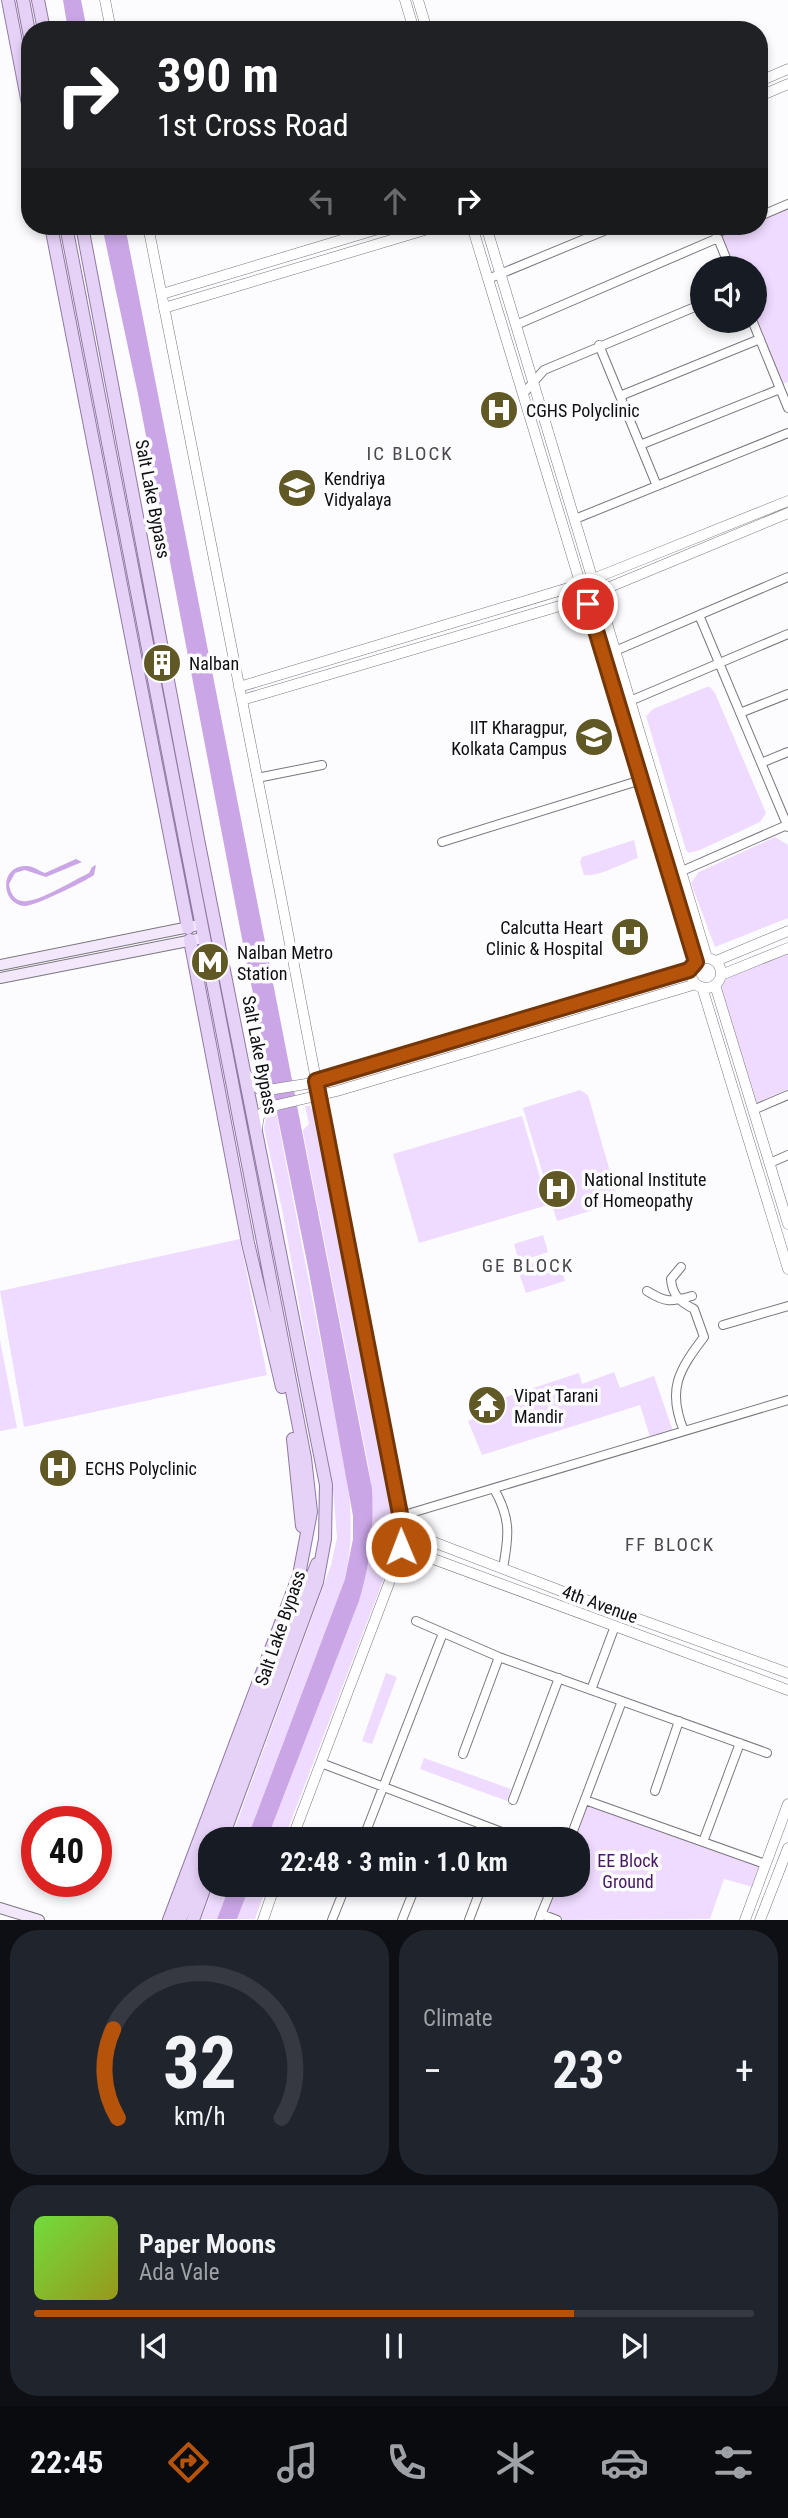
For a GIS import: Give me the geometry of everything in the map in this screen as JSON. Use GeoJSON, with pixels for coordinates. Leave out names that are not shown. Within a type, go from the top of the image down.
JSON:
{"type":"FeatureCollection","features":[{"type":"Feature","properties":{"kind":"main road"},"geometry":{"type":"LineString","coordinates":[[8,0],[21,67]]}},
{"type":"Feature","properties":{"kind":"main road"},"geometry":{"type":"LineString","coordinates":[[23,0],[27,21]]}},
{"type":"Feature","properties":{"kind":"main road"},"geometry":{"type":"LineString","coordinates":[[38,0],[42,21]]}},
{"type":"Feature","properties":{"kind":"main road","name":"Salt Lake Bypass"},"geometry":{"type":"LineString","coordinates":[[53,235],[155,719]]}},
{"type":"Feature","properties":{"kind":"main road","name":"Salt Lake Bypass"},"geometry":{"type":"LineString","coordinates":[[68,235],[195,933],[226,1134],[256,1276],[285,1384],[293,1403],[310,1495],[311,1512],[304,1532]]}},
{"type":"Feature","properties":{"kind":"main road","name":"Salt Lake Bypass"},"geometry":{"type":"LineString","coordinates":[[84,235],[326,1477],[327,1514],[317,1582],[227,1827]]}},
{"type":"Feature","properties":{"kind":"main road"},"geometry":{"type":"LineString","coordinates":[[155,719],[176,716]]}},
{"type":"Feature","properties":{"kind":"main road"},"geometry":{"type":"LineString","coordinates":[[0,965],[195,933]]}},
{"type":"Feature","properties":{"kind":"main road"},"geometry":{"type":"LineString","coordinates":[[0,978],[195,933]]}},
{"type":"Feature","properties":{"kind":"main road","name":"Salt Lake Bypass"},"geometry":{"type":"LineString","coordinates":[[169,1920],[304,1577],[304,1532],[293,1440],[264,1250],[226,1056],[195,933]]}},
{"type":"Feature","properties":{"kind":"main road"},"geometry":{"type":"LineString","coordinates":[[210,1042],[226,1056]]}},
{"type":"Feature","properties":{"kind":"main road"},"geometry":{"type":"LineString","coordinates":[[256,1276],[264,1250]]}},
{"type":"Feature","properties":{"kind":"main road"},"geometry":{"type":"LineString","coordinates":[[285,1384],[305,1377]]}},
{"type":"Feature","properties":{"kind":"main road"},"geometry":{"type":"LineString","coordinates":[[180,1920],[304,1577],[321,1555]]}},
{"type":"Feature","properties":{"kind":"main road"},"geometry":{"type":"LineString","coordinates":[[193,1920],[201,1897]]}},
{"type":"Feature","properties":{"kind":"main road"},"geometry":{"type":"LineString","coordinates":[[0,1908],[39,1920]]}},
{"type":"Feature","properties":{"kind":"street"},"geometry":{"type":"LineString","coordinates":[[105,0],[109,21]]}},
{"type":"Feature","properties":{"kind":"street"},"geometry":{"type":"LineString","coordinates":[[405,0],[411,21]]}},
{"type":"Feature","properties":{"kind":"street"},"geometry":{"type":"LineString","coordinates":[[418,0],[424,21]]}},
{"type":"Feature","properties":{"kind":"street"},"geometry":{"type":"LineString","coordinates":[[768,77],[788,69]]}},
{"type":"Feature","properties":{"kind":"street"},"geometry":{"type":"LineString","coordinates":[[768,93],[788,84]]}},
{"type":"Feature","properties":{"kind":"street"},"geometry":{"type":"LineString","coordinates":[[768,213],[788,204]]}},
{"type":"Feature","properties":{"kind":"street"},"geometry":{"type":"LineString","coordinates":[[150,235],[257,778],[311,1082],[401,1516],[401,1547],[397,1562],[297,1827]]}},
{"type":"Feature","properties":{"kind":"street"},"geometry":{"type":"LineString","coordinates":[[162,294],[357,235]]}},
{"type":"Feature","properties":{"kind":"street"},"geometry":{"type":"LineString","coordinates":[[371,235],[374,245]]}},
{"type":"Feature","properties":{"kind":"street"},"geometry":{"type":"LineString","coordinates":[[164,308],[408,235]]}},
{"type":"Feature","properties":{"kind":"street"},"geometry":{"type":"LineString","coordinates":[[475,235],[577,583],[576,596],[584,602],[641,780],[694,966],[693,979],[699,986],[788,1269]]}},
{"type":"Feature","properties":{"kind":"street"},"geometry":{"type":"LineString","coordinates":[[489,235],[575,519],[595,575],[602,580],[605,589]]}},
{"type":"Feature","properties":{"kind":"street"},"geometry":{"type":"LineString","coordinates":[[488,279],[594,235]]}},
{"type":"Feature","properties":{"kind":"street"},"geometry":{"type":"LineString","coordinates":[[516,325],[709,235]]}},
{"type":"Feature","properties":{"kind":"street"},"geometry":{"type":"LineString","coordinates":[[716,235],[725,256]]}},
{"type":"Feature","properties":{"kind":"street"},"geometry":{"type":"LineString","coordinates":[[259,264],[262,279]]}},
{"type":"Feature","properties":{"kind":"street"},"geometry":{"type":"LineString","coordinates":[[523,394],[544,370],[690,309]]}},
{"type":"Feature","properties":{"kind":"street"},"geometry":{"type":"LineString","coordinates":[[757,333],[788,408]]}},
{"type":"Feature","properties":{"kind":"street"},"geometry":{"type":"LineString","coordinates":[[620,396],[760,339]]}},
{"type":"Feature","properties":{"kind":"street"},"geometry":{"type":"LineString","coordinates":[[599,345],[657,486]]}},
{"type":"Feature","properties":{"kind":"street"},"geometry":{"type":"LineString","coordinates":[[640,445],[788,383]]}},
{"type":"Feature","properties":{"kind":"street"},"geometry":{"type":"LineString","coordinates":[[575,519],[788,433]]}},
{"type":"Feature","properties":{"kind":"street"},"geometry":{"type":"LineString","coordinates":[[239,687],[577,583],[787,507]]}},
{"type":"Feature","properties":{"kind":"street"},"geometry":{"type":"LineString","coordinates":[[787,507],[605,589],[600,600],[682,872],[711,960],[721,968],[721,975],[715,985],[788,1220]]}},
{"type":"Feature","properties":{"kind":"street"},"geometry":{"type":"LineString","coordinates":[[615,651],[788,577]]}},
{"type":"Feature","properties":{"kind":"street"},"geometry":{"type":"LineString","coordinates":[[242,700],[584,602],[600,600]]}},
{"type":"Feature","properties":{"kind":"street"},"geometry":{"type":"LineString","coordinates":[[682,872],[788,826],[784,807],[761,763],[699,615]]}},
{"type":"Feature","properties":{"kind":"street"},"geometry":{"type":"LineString","coordinates":[[630,701],[788,634]]}},
{"type":"Feature","properties":{"kind":"street"},"geometry":{"type":"LineString","coordinates":[[740,713],[788,694]]}},
{"type":"Feature","properties":{"kind":"street"},"geometry":{"type":"LineString","coordinates":[[761,763],[788,752]]}},
{"type":"Feature","properties":{"kind":"street"},"geometry":{"type":"LineString","coordinates":[[257,778],[322,765]]}},
{"type":"Feature","properties":{"kind":"street"},"geometry":{"type":"LineString","coordinates":[[442,842],[641,780]]}},
{"type":"Feature","properties":{"kind":"street"},"geometry":{"type":"LineString","coordinates":[[644,792],[657,789]]}},
{"type":"Feature","properties":{"kind":"street"},"geometry":{"type":"LineString","coordinates":[[245,1071],[253,1084],[262,1091],[311,1082],[598,997],[694,966],[788,931]]}},
{"type":"Feature","properties":{"kind":"street"},"geometry":{"type":"LineString","coordinates":[[721,975],[788,948]]}},
{"type":"Feature","properties":{"kind":"street"},"geometry":{"type":"LineString","coordinates":[[257,1129],[258,1116],[269,1107],[415,1068],[603,1011],[699,986],[715,985]]}},
{"type":"Feature","properties":{"kind":"street"},"geometry":{"type":"LineString","coordinates":[[598,997],[603,1011]]}},
{"type":"Feature","properties":{"kind":"street"},"geometry":{"type":"LineString","coordinates":[[412,1053],[415,1068]]}},
{"type":"Feature","properties":{"kind":"street"},"geometry":{"type":"LineString","coordinates":[[753,1110],[788,1094]]}},
{"type":"Feature","properties":{"kind":"street"},"geometry":{"type":"LineString","coordinates":[[770,1163],[788,1155]]}},
{"type":"Feature","properties":{"kind":"street"},"geometry":{"type":"LineString","coordinates":[[681,1267],[671,1279],[671,1290],[679,1300],[694,1309],[705,1337],[691,1354],[675,1388],[676,1410],[684,1431]]}},
{"type":"Feature","properties":{"kind":"street"},"geometry":{"type":"LineString","coordinates":[[647,1291],[659,1299],[673,1302],[692,1296]]}},
{"type":"Feature","properties":{"kind":"street"},"geometry":{"type":"LineString","coordinates":[[723,1325],[788,1306]]}},
{"type":"Feature","properties":{"kind":"street"},"geometry":{"type":"LineString","coordinates":[[401,1516],[788,1400]]}},
{"type":"Feature","properties":{"kind":"street"},"geometry":{"type":"LineString","coordinates":[[494,1489],[503,1504],[509,1536],[503,1567]]}},
{"type":"Feature","properties":{"kind":"street","name":"4th Avenue"},"geometry":{"type":"LineString","coordinates":[[402,1530],[788,1673]]}},
{"type":"Feature","properties":{"kind":"street","name":"4th Avenue"},"geometry":{"type":"LineString","coordinates":[[401,1547],[788,1690]]}},
{"type":"Feature","properties":{"kind":"street"},"geometry":{"type":"LineString","coordinates":[[564,1607],[569,1594]]}},
{"type":"Feature","properties":{"kind":"street"},"geometry":{"type":"LineString","coordinates":[[416,1621],[499,1657],[766,1753]]}},
{"type":"Feature","properties":{"kind":"street"},"geometry":{"type":"LineString","coordinates":[[591,1690],[615,1626]]}},
{"type":"Feature","properties":{"kind":"street"},"geometry":{"type":"LineString","coordinates":[[368,1827],[443,1633]]}},
{"type":"Feature","properties":{"kind":"street"},"geometry":{"type":"LineString","coordinates":[[463,1754],[499,1657]]}},
{"type":"Feature","properties":{"kind":"street"},"geometry":{"type":"LineString","coordinates":[[513,1800],[559,1678]]}},
{"type":"Feature","properties":{"kind":"street"},"geometry":{"type":"LineString","coordinates":[[575,1827],[622,1701]]}},
{"type":"Feature","properties":{"kind":"street"},"geometry":{"type":"LineString","coordinates":[[655,1791],[679,1721]]}},
{"type":"Feature","properties":{"kind":"street"},"geometry":{"type":"LineString","coordinates":[[703,1842],[740,1743]]}},
{"type":"Feature","properties":{"kind":"street"},"geometry":{"type":"LineString","coordinates":[[321,1763],[488,1827]]}},
{"type":"Feature","properties":{"kind":"street"},"geometry":{"type":"LineString","coordinates":[[585,1800],[765,1864]]}},
{"type":"Feature","properties":{"kind":"street"},"geometry":{"type":"LineString","coordinates":[[745,1920],[765,1864],[783,1831],[788,1804]]}},
{"type":"Feature","properties":{"kind":"street"},"geometry":{"type":"LineString","coordinates":[[760,1920],[788,1848]]}},
{"type":"Feature","properties":{"kind":"street"},"geometry":{"type":"LineString","coordinates":[[262,1920],[271,1897]]}},
{"type":"Feature","properties":{"kind":"street"},"geometry":{"type":"LineString","coordinates":[[332,1920],[341,1897]]}},
{"type":"Feature","properties":{"kind":"street"},"geometry":{"type":"LineString","coordinates":[[402,1920],[411,1897]]}},
{"type":"Feature","properties":{"kind":"street"},"geometry":{"type":"LineString","coordinates":[[469,1920],[478,1897]]}},
{"type":"Feature","properties":{"kind":"street"},"geometry":{"type":"LineString","coordinates":[[548,1897],[540,1917],[557,1920]]}},
{"type":"Feature","properties":{"kind":"green space"},"geometry":{"type":"Polygon","coordinates":[[[788,208],[788,382],[780,385],[759,333],[767,333],[767,256],[728,256],[720,235],[768,235],[768,216],[788,208]]]}},
{"type":"Feature","properties":{"kind":"green space"},"geometry":{"type":"Polygon","coordinates":[[[707,687],[715,693],[766,813],[760,822],[689,853],[646,716],[653,709],[707,687]]]}},
{"type":"Feature","properties":{"kind":"green space"},"geometry":{"type":"Polygon","coordinates":[[[775,837],[788,845],[788,918],[715,947],[691,883],[699,872],[775,837]]]}},
{"type":"Feature","properties":{"kind":"green space"},"geometry":{"type":"Polygon","coordinates":[[[634,840],[638,858],[604,872],[584,875],[580,862],[582,857],[634,840]]]}},
{"type":"Feature","properties":{"kind":"green space"},"geometry":{"type":"Polygon","coordinates":[[[788,953],[788,1089],[756,1103],[720,989],[727,977],[788,953]]]}},
{"type":"Feature","properties":{"kind":"green space"},"geometry":{"type":"Polygon","coordinates":[[[580,1090],[588,1095],[617,1196],[610,1205],[557,1221],[523,1108],[580,1090]]]}},
{"type":"Feature","properties":{"kind":"green space"},"geometry":{"type":"Polygon","coordinates":[[[305,1106],[310,1106],[319,1120],[355,1331],[394,1512],[395,1538],[384,1578],[289,1827],[272,1827],[359,1601],[372,1533],[368,1464],[304,1137],[303,1130],[309,1124],[305,1106]]]}},
{"type":"Feature","properties":{"kind":"green space"},"geometry":{"type":"Polygon","coordinates":[[[272,1110],[276,1111],[346,1473],[350,1539],[345,1579],[252,1827],[235,1827],[331,1565],[337,1538],[334,1499],[282,1209],[264,1128],[266,1117],[272,1110]]]}},
{"type":"Feature","properties":{"kind":"green space"},"geometry":{"type":"Polygon","coordinates":[[[522,1116],[548,1205],[419,1243],[393,1154],[522,1116]]]}},
{"type":"Feature","properties":{"kind":"green space"},"geometry":{"type":"Polygon","coordinates":[[[543,1235],[548,1252],[519,1262],[514,1244],[543,1235]]]}},
{"type":"Feature","properties":{"kind":"green space"},"geometry":{"type":"Polygon","coordinates":[[[240,1239],[267,1375],[24,1427],[0,1291],[240,1239]]]}},
{"type":"Feature","properties":{"kind":"green space"},"geometry":{"type":"Polygon","coordinates":[[[557,1256],[565,1281],[526,1293],[517,1268],[557,1256]]]}},
{"type":"Feature","properties":{"kind":"green space"},"geometry":{"type":"Polygon","coordinates":[[[0,1340],[17,1428],[0,1431],[0,1340]]]}},
{"type":"Feature","properties":{"kind":"green space"},"geometry":{"type":"Polygon","coordinates":[[[614,1372],[620,1388],[654,1376],[673,1431],[650,1437],[640,1405],[482,1455],[468,1421],[505,1406],[503,1398],[579,1373],[582,1384],[614,1372]]]}},
{"type":"Feature","properties":{"kind":"green space"},"geometry":{"type":"Polygon","coordinates":[[[386,1673],[397,1677],[372,1744],[362,1741],[386,1673]]]}},
{"type":"Feature","properties":{"kind":"green space"},"geometry":{"type":"Polygon","coordinates":[[[424,1758],[511,1789],[507,1801],[420,1769],[424,1758]]]}},
{"type":"Feature","properties":{"kind":"green space","name":"EE Block Ground"},"geometry":{"type":"Polygon","coordinates":[[[587,1804],[761,1866],[753,1887],[724,1879],[710,1919],[564,1920],[545,1913],[551,1897],[590,1897],[590,1827],[578,1827],[587,1804]]]}},
{"type":"Feature","properties":{"kind":"green space"},"geometry":{"type":"Polygon","coordinates":[[[209,1897],[225,1897],[217,1919],[201,1919],[209,1897]]]}},
{"type":"Feature","properties":{"kind":"green space"},"geometry":{"type":"Polygon","coordinates":[[[245,1897],[263,1897],[255,1919],[237,1919],[245,1897]]]}},
{"type":"Feature","properties":{"kind":"shaded area"},"geometry":{"type":"Polygon","coordinates":[[[63,0],[81,0],[85,21],[66,21],[63,0]]]}},
{"type":"Feature","properties":{"kind":"shaded area"},"geometry":{"type":"Polygon","coordinates":[[[104,235],[127,235],[372,1489],[371,1546],[359,1601],[272,1827],[252,1827],[345,1579],[353,1539],[353,1516],[309,1272],[138,394],[104,235]]]}},
{"type":"Feature","properties":{"kind":"shaded area"},"geometry":{"type":"Polygon","coordinates":[[[76,859],[82,862],[46,877],[25,870],[15,873],[9,884],[16,899],[33,900],[89,873],[96,865],[94,875],[59,894],[24,906],[16,903],[7,892],[7,878],[17,868],[30,866],[45,873],[76,859]]]}},
{"type":"Feature","properties":{"kind":"shaded area"},"geometry":{"type":"Polygon","coordinates":[[[225,1897],[245,1897],[237,1919],[217,1919],[225,1897]]]}},
{"type":"Feature","properties":{"kind":"place","name":"CGHS Polyclinic"},"geometry":{"type":"Point","coordinates":[499,410]}},
{"type":"Feature","properties":{"kind":"place","name":"Kendriya Vidyalaya"},"geometry":{"type":"Point","coordinates":[297,488]}},
{"type":"Feature","properties":{"kind":"place","name":"Nalban"},"geometry":{"type":"Point","coordinates":[162,663]}},
{"type":"Feature","properties":{"kind":"place","name":"IIT Kharagpur, Kolkata Campus"},"geometry":{"type":"Point","coordinates":[594,737]}},
{"type":"Feature","properties":{"kind":"place","name":"Calcutta Heart Clinic & Hospital"},"geometry":{"type":"Point","coordinates":[630,937]}},
{"type":"Feature","properties":{"kind":"place","name":"Nalban Metro Station"},"geometry":{"type":"Point","coordinates":[210,962]}},
{"type":"Feature","properties":{"kind":"place","name":"National Institute of Homeopathy"},"geometry":{"type":"Point","coordinates":[557,1189]}},
{"type":"Feature","properties":{"kind":"place","name":"Vipat Tarani Mandir"},"geometry":{"type":"Point","coordinates":[487,1405]}},
{"type":"Feature","properties":{"kind":"place","name":"ECHS Polyclinic"},"geometry":{"type":"Point","coordinates":[58,1468]}},
{"type":"Feature","properties":{"kind":"district","name":"IC BLOCK"},"geometry":{"type":"Point","coordinates":[410,453]}},
{"type":"Feature","properties":{"kind":"district","name":"GE BLOCK"},"geometry":{"type":"Point","coordinates":[528,1265]}},
{"type":"Feature","properties":{"kind":"district","name":"FF BLOCK"},"geometry":{"type":"Point","coordinates":[670,1544]}},
{"type":"Feature","properties":{"kind":"route"},"geometry":{"type":"LineString","coordinates":[[401,1547],[401,1519],[316,1081],[689,970],[696,962],[588,604]]}}]}
